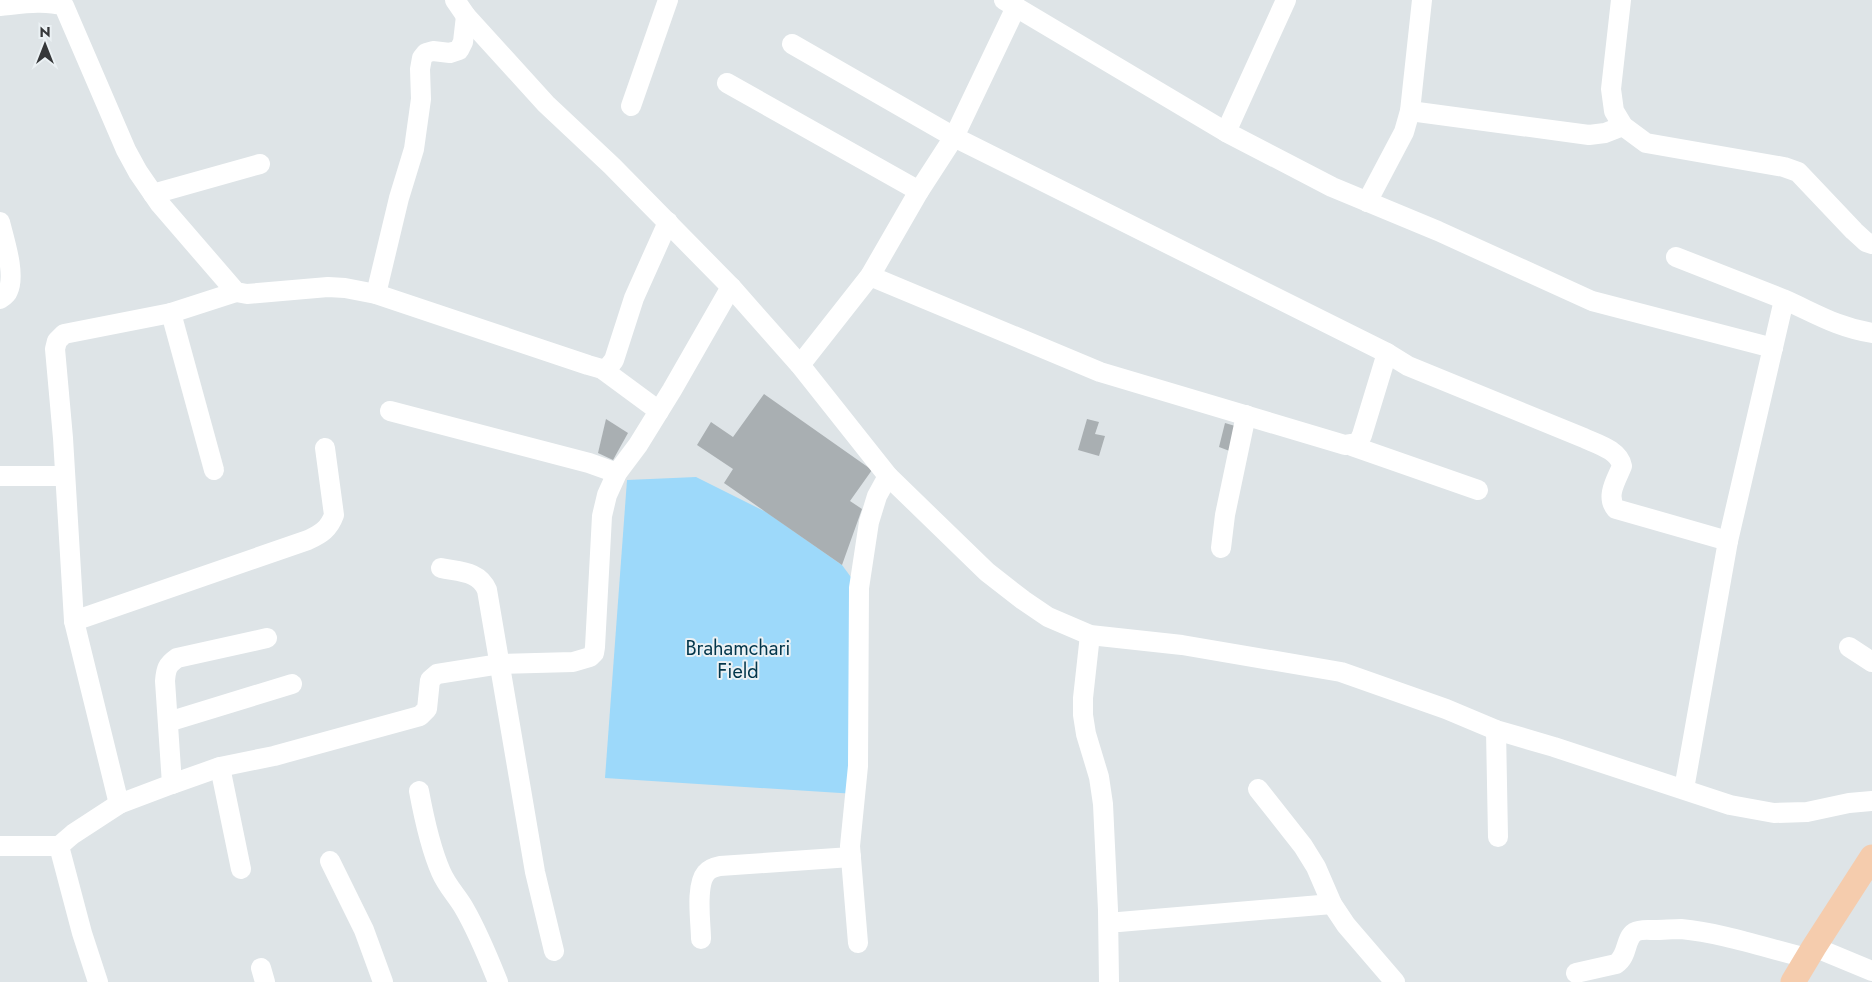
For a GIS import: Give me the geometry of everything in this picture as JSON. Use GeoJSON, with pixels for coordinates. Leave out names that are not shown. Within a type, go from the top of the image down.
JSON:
{"type":"FeatureCollection","features":[{"type":"Feature","properties":{"kind":"main road"},"geometry":{"type":"LineString","coordinates":[[1793,982],[1810,952],[1872,856]]}},
{"type":"Feature","properties":{"kind":"street"},"geometry":{"type":"LineString","coordinates":[[3,4],[29,0],[51,0],[59,2],[64,6],[126,150],[138,172],[153,194],[236,292]]}},
{"type":"Feature","properties":{"kind":"street"},"geometry":{"type":"LineString","coordinates":[[631,106],[668,0]]}},
{"type":"Feature","properties":{"kind":"street"},"geometry":{"type":"LineString","coordinates":[[1226,132],[1286,0]]}},
{"type":"Feature","properties":{"kind":"street"},"geometry":{"type":"LineString","coordinates":[[1367,202],[1404,132],[1410,111],[1422,0]]}},
{"type":"Feature","properties":{"kind":"street"},"geometry":{"type":"LineString","coordinates":[[1621,0],[1611,89],[1614,111],[1623,126],[1646,142],[1784,167],[1798,172],[1854,231],[1866,242],[1872,244]]}},
{"type":"Feature","properties":{"kind":"street"},"geometry":{"type":"LineString","coordinates":[[800,365],[870,276],[919,191],[954,137],[1010,4],[1226,132],[1332,187],[1447,235],[1592,301],[1773,348]]}},
{"type":"Feature","properties":{"kind":"street"},"geometry":{"type":"LineString","coordinates":[[461,8],[546,104],[612,166],[731,287],[800,365],[888,476],[994,578],[1048,617],[1090,635],[1182,646],[1341,672],[1446,709],[1496,730],[1684,788],[1730,805],[1774,813],[1807,812],[1849,803],[1872,801]]}},
{"type":"Feature","properties":{"kind":"street"},"geometry":{"type":"LineString","coordinates":[[376,294],[399,198],[414,149],[421,99],[420,69],[422,58],[426,53],[433,51],[450,52],[459,50],[463,42],[461,8]]}},
{"type":"Feature","properties":{"kind":"street"},"geometry":{"type":"LineString","coordinates":[[792,44],[954,137],[1386,353],[1415,370],[1612,451],[1619,456],[1622,466],[1611,497],[1616,509],[1728,542]]}},
{"type":"Feature","properties":{"kind":"street"},"geometry":{"type":"LineString","coordinates":[[727,83],[919,191]]}},
{"type":"Feature","properties":{"kind":"street"},"geometry":{"type":"LineString","coordinates":[[1410,111],[1589,135],[1605,133],[1623,126]]}},
{"type":"Feature","properties":{"kind":"street"},"geometry":{"type":"LineString","coordinates":[[153,194],[260,164]]}},
{"type":"Feature","properties":{"kind":"street"},"geometry":{"type":"LineString","coordinates":[[0,222],[11,280],[8,292],[0,299]]}},
{"type":"Feature","properties":{"kind":"street"},"geometry":{"type":"LineString","coordinates":[[602,369],[610,366],[614,360],[634,298],[668,222]]}},
{"type":"Feature","properties":{"kind":"street"},"geometry":{"type":"LineString","coordinates":[[1676,258],[1784,300],[1829,322],[1872,333]]}},
{"type":"Feature","properties":{"kind":"street"},"geometry":{"type":"LineString","coordinates":[[870,276],[1100,372],[1352,446],[1478,490]]}},
{"type":"Feature","properties":{"kind":"street"},"geometry":{"type":"LineString","coordinates":[[119,804],[74,620],[55,349],[57,341],[64,334],[171,313],[236,292],[247,294],[328,287],[345,288],[376,294],[602,369],[659,411]]}},
{"type":"Feature","properties":{"kind":"street"},"geometry":{"type":"LineString","coordinates":[[0,846],[59,846],[73,834],[119,804],[172,784],[220,767],[274,756],[420,716],[427,710],[430,680],[437,674],[500,664],[573,662],[584,660],[594,653],[602,516],[607,495],[617,473],[638,445],[659,411],[731,287]]}},
{"type":"Feature","properties":{"kind":"street"},"geometry":{"type":"LineString","coordinates":[[1684,788],[1728,542],[1784,300]]}},
{"type":"Feature","properties":{"kind":"street"},"geometry":{"type":"LineString","coordinates":[[171,313],[214,470]]}},
{"type":"Feature","properties":{"kind":"street"},"geometry":{"type":"LineString","coordinates":[[1352,446],[1358,443],[1362,435],[1386,353]]}},
{"type":"Feature","properties":{"kind":"street"},"geometry":{"type":"LineString","coordinates":[[390,411],[589,463],[617,473]]}},
{"type":"Feature","properties":{"kind":"street"},"geometry":{"type":"LineString","coordinates":[[1221,548],[1225,516],[1246,415]]}},
{"type":"Feature","properties":{"kind":"street"},"geometry":{"type":"LineString","coordinates":[[74,620],[308,540],[324,532],[331,524],[334,516],[325,448]]}},
{"type":"Feature","properties":{"kind":"street"},"geometry":{"type":"LineString","coordinates":[[0,476],[64,476]]}},
{"type":"Feature","properties":{"kind":"street"},"geometry":{"type":"LineString","coordinates":[[858,943],[850,846],[858,766],[859,588],[869,522],[877,496],[888,476]]}},
{"type":"Feature","properties":{"kind":"street"},"geometry":{"type":"LineString","coordinates":[[440,568],[477,576],[484,582],[487,590],[535,872],[554,951]]}},
{"type":"Feature","properties":{"kind":"street"},"geometry":{"type":"LineString","coordinates":[[1090,635],[1083,715],[1086,734],[1099,776],[1103,804],[1109,982]]}},
{"type":"Feature","properties":{"kind":"street"},"geometry":{"type":"LineString","coordinates":[[172,784],[165,681],[166,669],[169,664],[176,658],[267,638]]}},
{"type":"Feature","properties":{"kind":"street"},"geometry":{"type":"LineString","coordinates":[[1849,647],[1872,662]]}},
{"type":"Feature","properties":{"kind":"street"},"geometry":{"type":"LineString","coordinates":[[168,722],[292,684]]}},
{"type":"Feature","properties":{"kind":"street"},"geometry":{"type":"LineString","coordinates":[[1496,730],[1498,837]]}},
{"type":"Feature","properties":{"kind":"street"},"geometry":{"type":"LineString","coordinates":[[220,767],[241,869]]}},
{"type":"Feature","properties":{"kind":"street"},"geometry":{"type":"LineString","coordinates":[[1258,789],[1303,846],[1316,866],[1332,904],[1386,979]]}},
{"type":"Feature","properties":{"kind":"street"},"geometry":{"type":"LineString","coordinates":[[419,791],[426,827],[440,870],[479,935],[498,982]]}},
{"type":"Feature","properties":{"kind":"street"},"geometry":{"type":"LineString","coordinates":[[59,846],[82,933],[98,982]]}},
{"type":"Feature","properties":{"kind":"street"},"geometry":{"type":"LineString","coordinates":[[701,939],[700,882],[712,868],[850,857]]}},
{"type":"Feature","properties":{"kind":"street"},"geometry":{"type":"LineString","coordinates":[[330,861],[364,930],[384,982]]}},
{"type":"Feature","properties":{"kind":"street"},"geometry":{"type":"LineString","coordinates":[[1118,922],[1332,904]]}},
{"type":"Feature","properties":{"kind":"street"},"geometry":{"type":"LineString","coordinates":[[1576,973],[1616,964],[1622,960],[1631,936],[1636,932],[1680,929],[1810,952],[1872,971]]}},
{"type":"Feature","properties":{"kind":"green space","name":"Brahamchari Field"},"geometry":{"type":"Polygon","coordinates":[[[696,477],[766,512],[842,565],[859,588],[856,794],[605,778],[627,480],[696,477]]]}},
{"type":"Feature","properties":{"kind":"building"},"geometry":{"type":"Polygon","coordinates":[[[764,394],[872,470],[850,501],[862,509],[842,565],[724,483],[733,469],[697,445],[711,422],[733,437],[764,394]]]}},
{"type":"Feature","properties":{"kind":"building"},"geometry":{"type":"Polygon","coordinates":[[[606,419],[628,433],[613,460],[598,453],[606,419]]]}},
{"type":"Feature","properties":{"kind":"building"},"geometry":{"type":"Polygon","coordinates":[[[1087,419],[1099,422],[1095,434],[1105,436],[1099,456],[1078,450],[1087,419]]]}},
{"type":"Feature","properties":{"kind":"building"},"geometry":{"type":"Polygon","coordinates":[[[1225,423],[1242,428],[1235,453],[1219,447],[1225,423]]]}}]}
